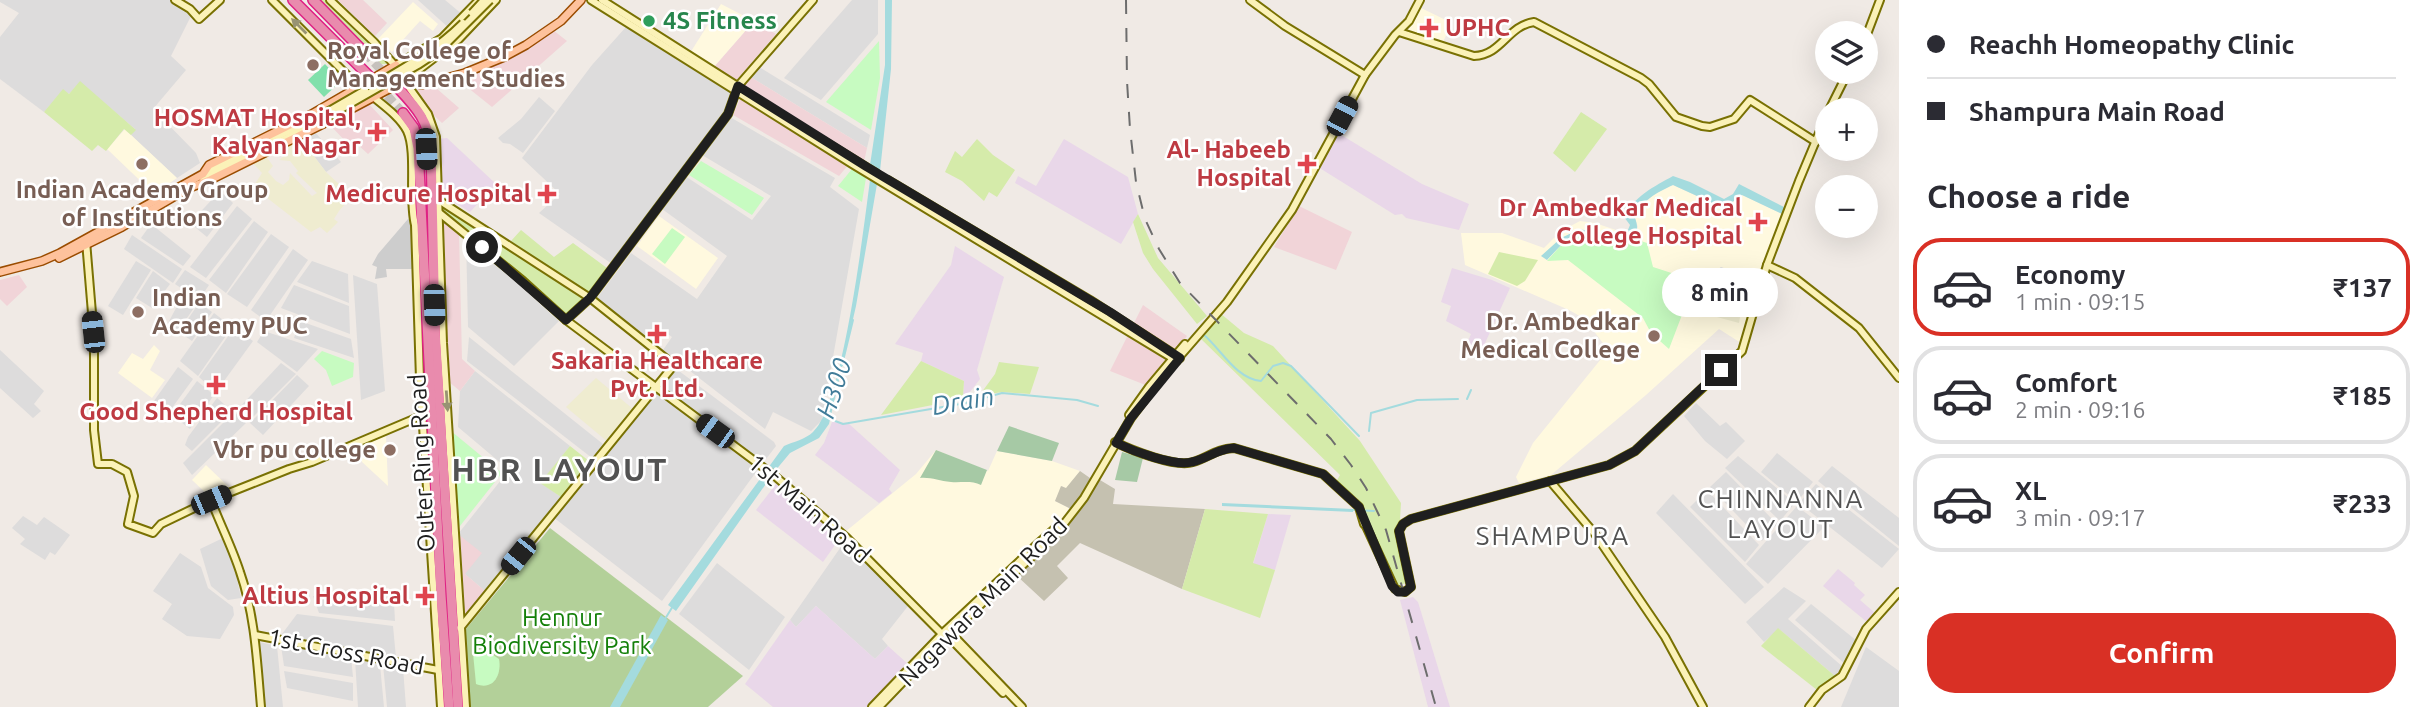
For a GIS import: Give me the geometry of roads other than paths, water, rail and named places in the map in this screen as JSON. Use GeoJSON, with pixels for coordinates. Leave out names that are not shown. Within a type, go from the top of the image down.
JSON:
{"type":"FeatureCollection","features":[{"type":"Feature","properties":{"kind":"highway"},"geometry":{"type":"LineString","coordinates":[[293,0],[370,77]]}},
{"type":"Feature","properties":{"kind":"highway"},"geometry":{"type":"LineString","coordinates":[[313,0],[365,53]]}},
{"type":"Feature","properties":{"kind":"highway","name":"Outer Ring Road"},"geometry":{"type":"LineString","coordinates":[[402,83],[429,131],[431,149],[442,479],[458,707]]}},
{"type":"Feature","properties":{"kind":"highway"},"geometry":{"type":"LineString","coordinates":[[404,113],[410,119],[417,137],[423,254]]}},
{"type":"Feature","properties":{"kind":"highway"},"geometry":{"type":"LineString","coordinates":[[415,225],[423,254]]}},
{"type":"Feature","properties":{"kind":"highway"},"geometry":{"type":"LineString","coordinates":[[432,230],[439,241]]}},
{"type":"Feature","properties":{"kind":"highway","name":"Outer Ring Road"},"geometry":{"type":"LineString","coordinates":[[423,254],[449,707]]}},
{"type":"Feature","properties":{"kind":"main road"},"geometry":{"type":"LineString","coordinates":[[0,274],[44,264],[189,188],[402,83],[462,71],[503,55],[542,31],[575,0]]}},
{"type":"Feature","properties":{"kind":"main road"},"geometry":{"type":"LineString","coordinates":[[402,83],[421,85],[504,57],[527,45],[561,21],[581,0]]}},
{"type":"Feature","properties":{"kind":"main road"},"geometry":{"type":"LineString","coordinates":[[102,233],[206,172],[209,165],[360,88],[396,65]]}},
{"type":"Feature","properties":{"kind":"main road"},"geometry":{"type":"LineString","coordinates":[[0,274],[42,261],[86,242]]}},
{"type":"Feature","properties":{"kind":"street"},"geometry":{"type":"LineString","coordinates":[[175,0],[190,9],[199,19],[219,0]]}},
{"type":"Feature","properties":{"kind":"street"},"geometry":{"type":"LineString","coordinates":[[272,0],[360,88],[402,123],[408,132],[441,707]]}},
{"type":"Feature","properties":{"kind":"street"},"geometry":{"type":"LineString","coordinates":[[330,0],[396,65],[402,83],[420,103],[433,124],[437,153],[437,199],[434,214],[439,241],[466,707]]}},
{"type":"Feature","properties":{"kind":"street"},"geometry":{"type":"LineString","coordinates":[[396,65],[442,38],[479,0]]}},
{"type":"Feature","properties":{"kind":"street"},"geometry":{"type":"LineString","coordinates":[[202,183],[204,178],[217,169],[414,62],[460,26],[484,0]]}},
{"type":"Feature","properties":{"kind":"street"},"geometry":{"type":"LineString","coordinates":[[206,172],[329,116],[418,65],[456,36],[490,0]]}},
{"type":"Feature","properties":{"kind":"street"},"geometry":{"type":"LineString","coordinates":[[402,83],[459,39],[496,0]]}},
{"type":"Feature","properties":{"kind":"street"},"geometry":{"type":"LineString","coordinates":[[591,0],[737,88]]}},
{"type":"Feature","properties":{"kind":"street"},"geometry":{"type":"LineString","coordinates":[[602,0],[875,175],[1176,358],[1227,300],[1292,210],[1365,75],[1409,21],[1420,0]]}},
{"type":"Feature","properties":{"kind":"street"},"geometry":{"type":"LineString","coordinates":[[566,320],[590,298],[728,114],[737,88],[813,0]]}},
{"type":"Feature","properties":{"kind":"street"},"geometry":{"type":"LineString","coordinates":[[1250,0],[1284,26],[1365,75]]}},
{"type":"Feature","properties":{"kind":"street"},"geometry":{"type":"LineString","coordinates":[[1872,21],[1880,0]]}},
{"type":"Feature","properties":{"kind":"street"},"geometry":{"type":"LineString","coordinates":[[1399,32],[1474,56],[1485,56],[1492,53],[1514,30],[1525,23],[1534,22],[1649,84],[1676,117],[1710,127],[1734,119],[1749,100],[1815,141]]}},
{"type":"Feature","properties":{"kind":"street"},"geometry":{"type":"LineString","coordinates":[[1115,442],[1131,450],[1180,463],[1194,462],[1220,449],[1234,448],[1323,474],[1360,510],[1392,586],[1398,592],[1405,592],[1411,587],[1399,531],[1403,524],[1609,465],[1635,451],[1742,351],[1768,265],[1815,144]]}},
{"type":"Feature","properties":{"kind":"street"},"geometry":{"type":"LineString","coordinates":[[437,199],[590,298],[674,365],[460,628]]}},
{"type":"Feature","properties":{"kind":"street","name":"1st Main Road"},"geometry":{"type":"LineString","coordinates":[[434,214],[523,281],[566,320],[776,477],[846,537],[946,633]]}},
{"type":"Feature","properties":{"kind":"street"},"geometry":{"type":"LineString","coordinates":[[86,242],[94,337],[93,430],[98,464],[112,464],[127,472],[134,496],[128,524],[153,533],[161,524],[211,500],[312,462],[424,415]]}},
{"type":"Feature","properties":{"kind":"street"},"geometry":{"type":"LineString","coordinates":[[1768,265],[1794,278],[1859,328],[1899,378]]}},
{"type":"Feature","properties":{"kind":"street","name":"Nagawara Main Road"},"geometry":{"type":"LineString","coordinates":[[872,707],[1033,551],[1056,534],[1084,498],[1131,418],[1176,358],[1227,300]]}},
{"type":"Feature","properties":{"kind":"street"},"geometry":{"type":"LineString","coordinates":[[1550,481],[1595,534],[1665,637],[1703,707]]}},
{"type":"Feature","properties":{"kind":"street"},"geometry":{"type":"LineString","coordinates":[[211,500],[240,572],[254,635],[261,707]]}},
{"type":"Feature","properties":{"kind":"street"},"geometry":{"type":"LineString","coordinates":[[1809,707],[1822,690],[1842,676],[1866,629],[1899,592]]}},
{"type":"Feature","properties":{"kind":"street"},"geometry":{"type":"LineString","coordinates":[[946,633],[1017,707]]}},
{"type":"Feature","properties":{"kind":"street"},"geometry":{"type":"LineString","coordinates":[[946,633],[1022,707]]}},
{"type":"Feature","properties":{"kind":"street","name":"Nagawara Main Road"},"geometry":{"type":"LineString","coordinates":[[878,707],[946,633]]}},
{"type":"Feature","properties":{"kind":"street","name":"1st Cross Road"},"geometry":{"type":"LineString","coordinates":[[254,635],[438,670]]}},
{"type":"Feature","properties":{"kind":"water"},"geometry":{"type":"Polygon","coordinates":[[[885,0],[892,0],[891,69],[880,171],[870,165],[885,65],[885,0]]]}},
{"type":"Feature","properties":{"kind":"water"},"geometry":{"type":"Polygon","coordinates":[[[1673,176],[1724,199],[1733,194],[1739,184],[1784,207],[1782,214],[1742,195],[1727,206],[1721,207],[1673,185],[1645,202],[1637,212],[1636,231],[1629,242],[1612,243],[1578,235],[1563,243],[1547,260],[1541,256],[1561,238],[1580,229],[1611,237],[1625,237],[1630,225],[1624,217],[1628,210],[1645,193],[1673,176]]]}},
{"type":"Feature","properties":{"kind":"water"},"geometry":{"type":"Polygon","coordinates":[[[870,180],[877,184],[856,306],[829,424],[819,438],[790,453],[775,471],[676,611],[668,605],[784,446],[813,432],[824,416],[834,388],[851,314],[870,180]]]}},
{"type":"Feature","properties":{"kind":"water"},"geometry":{"type":"Polygon","coordinates":[[[1222,503],[1353,509],[1353,512],[1222,506],[1222,503]]]}},
{"type":"Feature","properties":{"kind":"water"},"geometry":{"type":"Polygon","coordinates":[[[661,615],[668,620],[620,707],[610,707],[661,615]]]}},
{"type":"Feature","properties":{"kind":"waterway","name":"H300"},"geometry":{"type":"LineString","coordinates":[[842,365],[853,320]]}},
{"type":"Feature","properties":{"kind":"waterway","name":"Drain"},"geometry":{"type":"LineString","coordinates":[[1203,334],[1236,369],[1252,379],[1261,381],[1273,366],[1283,363],[1291,366],[1359,436]]}},
{"type":"Feature","properties":{"kind":"waterway","name":"Drain"},"geometry":{"type":"LineString","coordinates":[[1467,399],[1471,390]]}},
{"type":"Feature","properties":{"kind":"waterway","name":"Drain"},"geometry":{"type":"LineString","coordinates":[[830,419],[843,424],[966,403],[1002,393],[1077,400],[1098,406]]}},
{"type":"Feature","properties":{"kind":"waterway","name":"Drain"},"geometry":{"type":"LineString","coordinates":[[1369,431],[1371,413],[1417,400],[1458,399]]}},
{"type":"Feature","properties":{"kind":"waterway"},"geometry":{"type":"LineString","coordinates":[[1354,510],[1374,511]]}},
{"type":"Feature","properties":{"kind":"waterway","name":"H300"},"geometry":{"type":"LineString","coordinates":[[665,619],[673,606]]}},
{"type":"Feature","properties":{"kind":"tunnel"},"geometry":{"type":"LineString","coordinates":[[365,53],[388,77]]}},
{"type":"Feature","properties":{"kind":"tunnel"},"geometry":{"type":"LineString","coordinates":[[378,86],[403,113]]}},
{"type":"Feature","properties":{"kind":"railway"},"geometry":{"type":"LineString","coordinates":[[1126,0],[1130,129],[1136,182],[1145,219],[1159,249],[1180,283],[1331,439],[1366,488],[1386,530],[1436,707]]}},
{"type":"Feature","properties":{"kind":"place","name":"4S Fitness"},"geometry":{"type":"Point","coordinates":[649,21]}},
{"type":"Feature","properties":{"kind":"place","name":"UPHC"},"geometry":{"type":"Point","coordinates":[1429,28]}},
{"type":"Feature","properties":{"kind":"place","name":"Royal College of Management Studies"},"geometry":{"type":"Point","coordinates":[313,65]}},
{"type":"Feature","properties":{"kind":"place","name":"HOSMAT Hospital, Kalyan Nagar"},"geometry":{"type":"Point","coordinates":[377,132]}},
{"type":"Feature","properties":{"kind":"place","name":"Indian Academy Group of Institutions"},"geometry":{"type":"Point","coordinates":[142,164]}},
{"type":"Feature","properties":{"kind":"place","name":"Al- Habeeb Hospital"},"geometry":{"type":"Point","coordinates":[1307,164]}},
{"type":"Feature","properties":{"kind":"place","name":"Medicure Hospital"},"geometry":{"type":"Point","coordinates":[547,194]}},
{"type":"Feature","properties":{"kind":"place","name":"Dr Ambedkar Medical College Hospital"},"geometry":{"type":"Point","coordinates":[1758,222]}},
{"type":"Feature","properties":{"kind":"place","name":"Indian Academy PUC"},"geometry":{"type":"Point","coordinates":[138,312]}},
{"type":"Feature","properties":{"kind":"place","name":"Sakaria Healthcare Pvt. Ltd."},"geometry":{"type":"Point","coordinates":[657,334]}},
{"type":"Feature","properties":{"kind":"place","name":"Dr. Ambedkar Medical College"},"geometry":{"type":"Point","coordinates":[1654,336]}},
{"type":"Feature","properties":{"kind":"place","name":"Good Shepherd Hospital"},"geometry":{"type":"Point","coordinates":[216,385]}},
{"type":"Feature","properties":{"kind":"place","name":"Vbr pu college"},"geometry":{"type":"Point","coordinates":[390,450]}},
{"type":"Feature","properties":{"kind":"place","name":"Altius Hospital"},"geometry":{"type":"Point","coordinates":[425,596]}},
{"type":"Feature","properties":{"kind":"district","name":"HBR LAYOUT"},"geometry":{"type":"Point","coordinates":[560,470]}},
{"type":"Feature","properties":{"kind":"district","name":"CHINNANNA LAYOUT"},"geometry":{"type":"Point","coordinates":[1781,514]}},
{"type":"Feature","properties":{"kind":"district","name":"SHAMPURA"},"geometry":{"type":"Point","coordinates":[1553,536]}},
{"type":"Feature","properties":{"kind":"park label","name":"Hennur Biodiversity Park"},"geometry":{"type":"Point","coordinates":[562,632]}}]}
